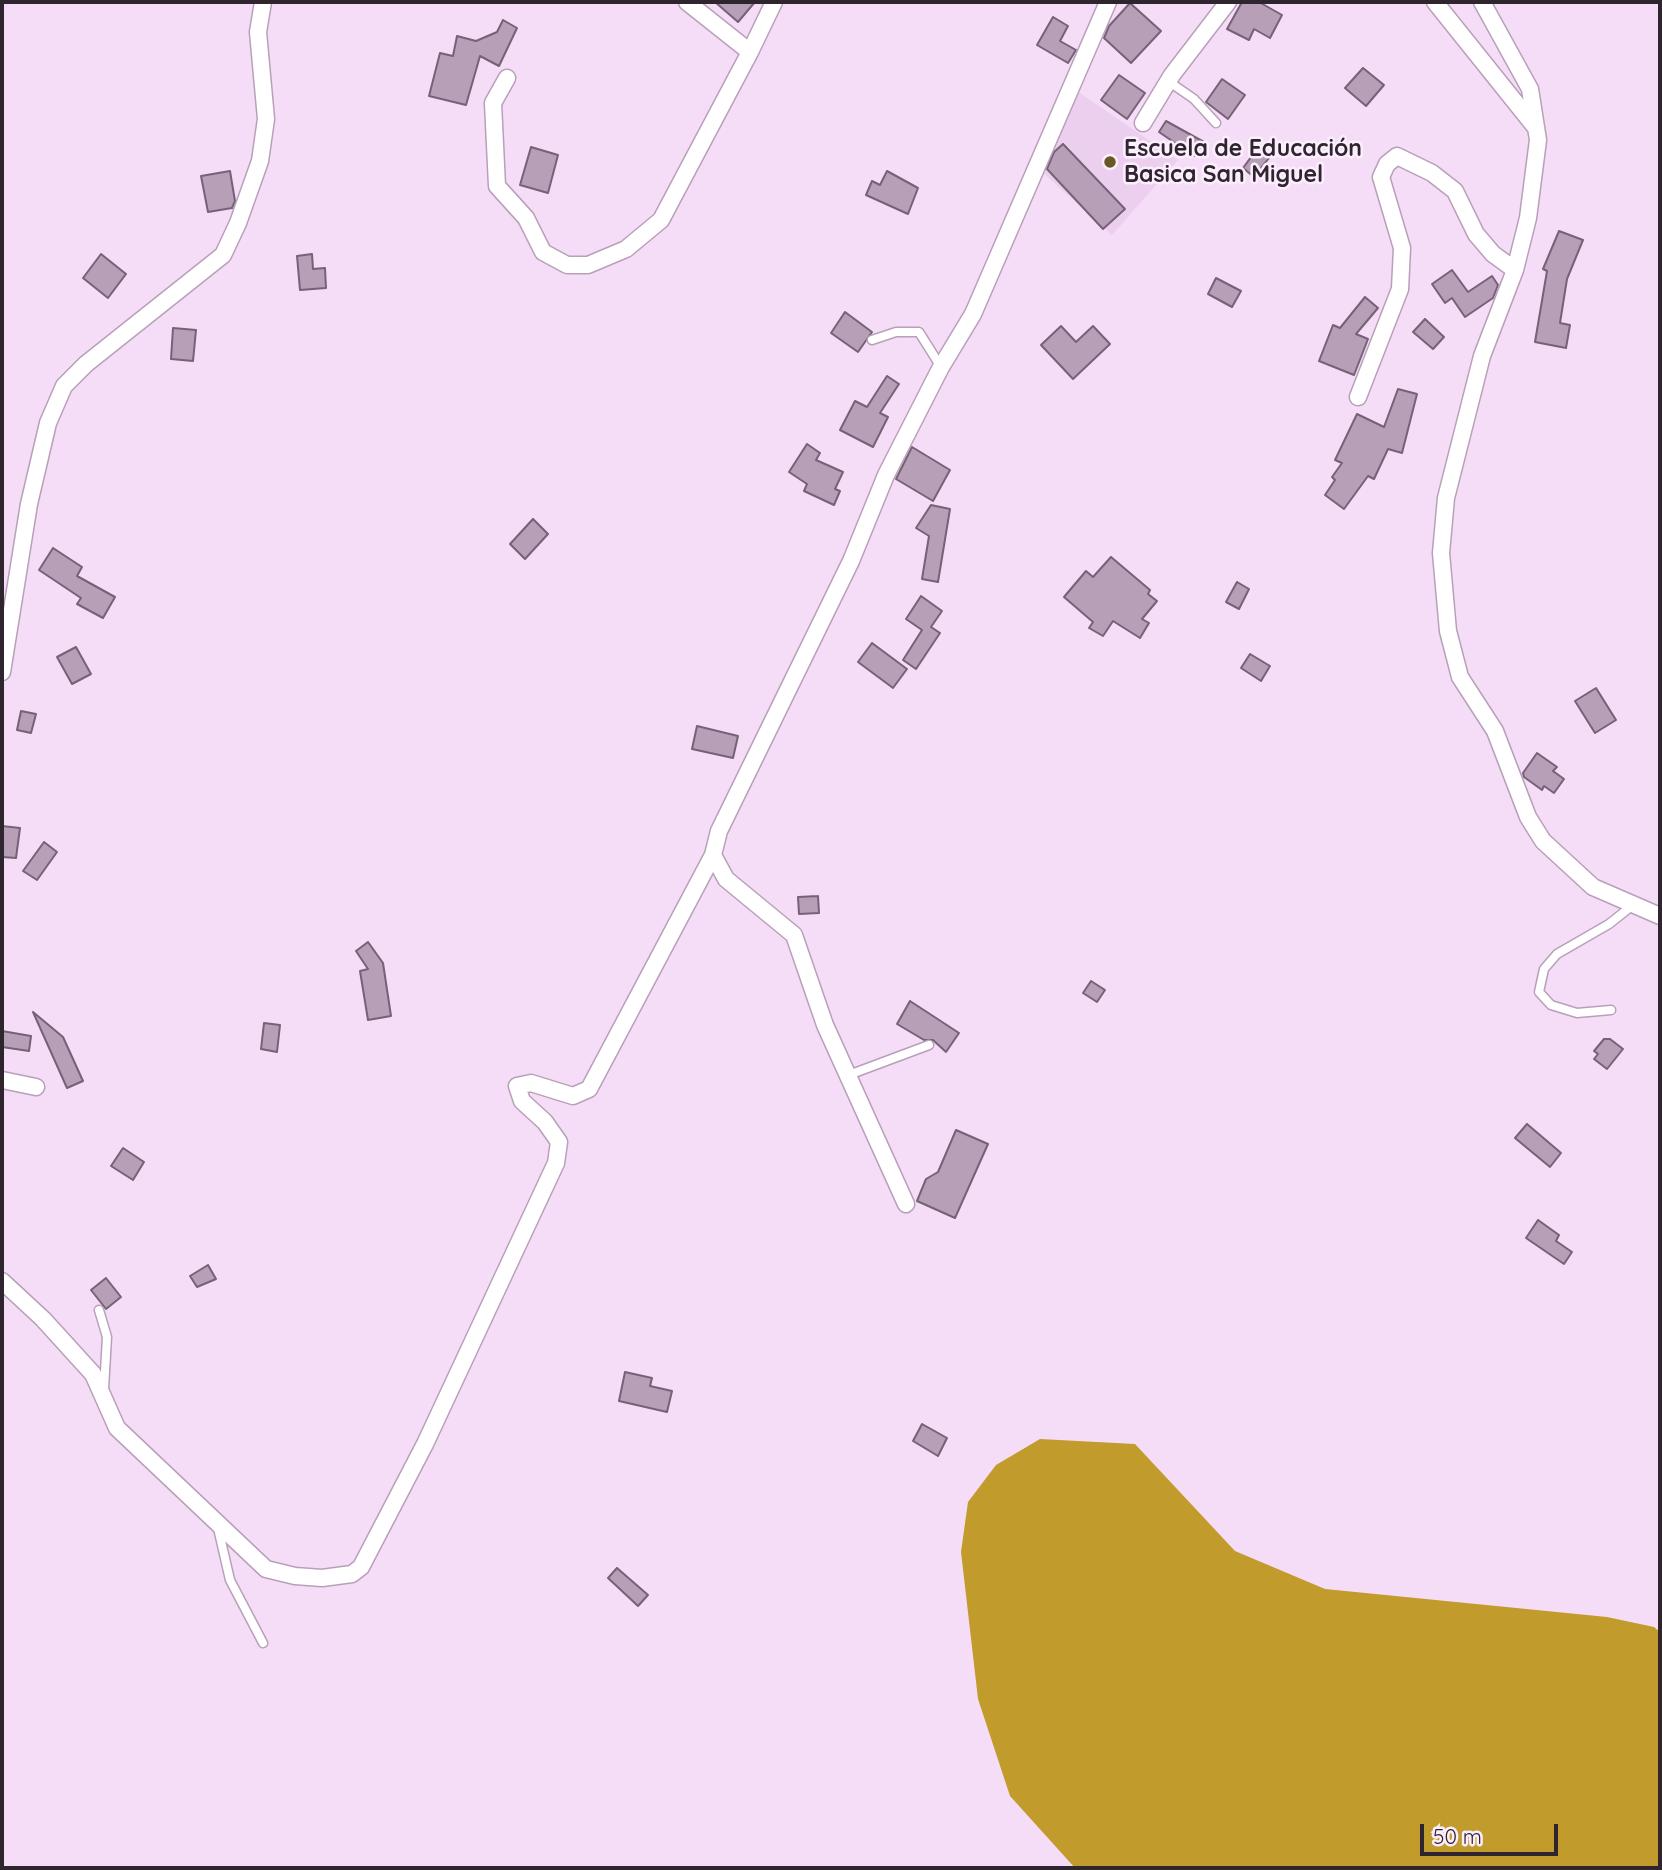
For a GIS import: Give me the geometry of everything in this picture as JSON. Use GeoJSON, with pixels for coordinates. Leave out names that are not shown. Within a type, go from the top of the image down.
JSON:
{"type":"FeatureCollection","features":[{"type":"Feature","properties":{"kind":"street"},"geometry":{"type":"LineString","coordinates":[[2,672],[30,504],[48,424],[64,386],[86,364],[223,255],[238,223],[260,161],[265,119],[258,32],[263,2]]}},
{"type":"Feature","properties":{"kind":"street"},"geometry":{"type":"LineString","coordinates":[[687,2],[750,52]]}},
{"type":"Feature","properties":{"kind":"street"},"geometry":{"type":"LineString","coordinates":[[507,78],[493,103],[497,186],[526,218],[543,252],[566,265],[588,265],[626,249],[661,220],[774,2]]}},
{"type":"Feature","properties":{"kind":"street"},"geometry":{"type":"LineString","coordinates":[[2,1281],[75,1352],[93,1374],[117,1428],[266,1569],[295,1576],[323,1578],[343,1577],[361,1567],[425,1444],[556,1163],[559,1142],[545,1122],[522,1101],[517,1086],[531,1083],[573,1096],[589,1088],[713,855],[719,831],[851,561],[886,475],[940,367],[973,314],[1108,2]]}},
{"type":"Feature","properties":{"kind":"street"},"geometry":{"type":"LineString","coordinates":[[1143,123],[1168,81],[1228,2]]}},
{"type":"Feature","properties":{"kind":"street"},"geometry":{"type":"LineString","coordinates":[[1435,2],[1536,128]]}},
{"type":"Feature","properties":{"kind":"street"},"geometry":{"type":"LineString","coordinates":[[1482,2],[1530,89],[1538,140],[1531,197],[1516,270],[1479,367],[1446,498],[1441,553],[1448,631],[1460,677],[1495,731],[1528,817],[1543,841],[1593,887],[1660,916]]}},
{"type":"Feature","properties":{"kind":"street"},"geometry":{"type":"LineString","coordinates":[[1358,397],[1400,289],[1402,248],[1381,177],[1387,164],[1397,156],[1432,173],[1455,191],[1476,234],[1493,254],[1516,270]]}},
{"type":"Feature","properties":{"kind":"street"},"geometry":{"type":"LineString","coordinates":[[713,855],[726,879],[794,935],[846,1076],[906,1204]]}},
{"type":"Feature","properties":{"kind":"street"},"geometry":{"type":"LineString","coordinates":[[2,1080],[36,1087]]}},
{"type":"Feature","properties":{"kind":"lane"},"geometry":{"type":"LineString","coordinates":[[1168,81],[1194,99],[1216,123]]}},
{"type":"Feature","properties":{"kind":"lane"},"geometry":{"type":"LineString","coordinates":[[872,340],[896,332],[919,332],[940,367]]}},
{"type":"Feature","properties":{"kind":"lane"},"geometry":{"type":"LineString","coordinates":[[1611,1010],[1577,1013],[1551,1005],[1539,992],[1545,969],[1557,954],[1609,925],[1633,905]]}},
{"type":"Feature","properties":{"kind":"lane"},"geometry":{"type":"LineString","coordinates":[[846,1076],[929,1045]]}},
{"type":"Feature","properties":{"kind":"lane"},"geometry":{"type":"LineString","coordinates":[[99,1310],[107,1337],[103,1395]]}},
{"type":"Feature","properties":{"kind":"lane"},"geometry":{"type":"LineString","coordinates":[[217,1525],[230,1580],[263,1643]]}},
{"type":"Feature","properties":{"kind":"shaded area","name":"Escuela de Educación Basica San Miguel"},"geometry":{"type":"Polygon","coordinates":[[[1077,91],[1178,160],[1112,235],[1041,171],[1077,91]]]}},
{"type":"Feature","properties":{"kind":"shaded area"},"geometry":{"type":"Polygon","coordinates":[[[1040,1439],[1135,1444],[1235,1551],[1325,1589],[1607,1617],[1654,1627],[1660,1632],[1660,1868],[1075,1868],[1010,1796],[978,1699],[961,1552],[968,1502],[996,1465],[1040,1439]]]}},
{"type":"Feature","properties":{"kind":"building"},"geometry":{"type":"Polygon","coordinates":[[[715,2],[755,2],[738,22],[715,2]]]}},
{"type":"Feature","properties":{"kind":"building"},"geometry":{"type":"Polygon","coordinates":[[[1242,2],[1259,2],[1282,15],[1270,38],[1254,29],[1249,40],[1227,29],[1242,2]]]}},
{"type":"Feature","properties":{"kind":"building"},"geometry":{"type":"Polygon","coordinates":[[[1130,3],[1161,31],[1131,63],[1104,38],[1109,26],[1130,3]]]}},
{"type":"Feature","properties":{"kind":"building"},"geometry":{"type":"Polygon","coordinates":[[[1053,17],[1068,26],[1060,41],[1076,50],[1068,63],[1037,45],[1053,17]]]}},
{"type":"Feature","properties":{"kind":"building"},"geometry":{"type":"Polygon","coordinates":[[[503,20],[517,28],[499,66],[480,56],[466,105],[429,96],[440,53],[453,56],[457,36],[476,41],[497,32],[503,20]]]}},
{"type":"Feature","properties":{"kind":"building"},"geometry":{"type":"Polygon","coordinates":[[[1363,68],[1384,85],[1366,106],[1345,88],[1363,68]]]}},
{"type":"Feature","properties":{"kind":"building"},"geometry":{"type":"Polygon","coordinates":[[[1119,75],[1145,93],[1127,119],[1101,100],[1119,75]]]}},
{"type":"Feature","properties":{"kind":"building"},"geometry":{"type":"Polygon","coordinates":[[[1222,79],[1245,95],[1228,119],[1206,102],[1222,79]]]}},
{"type":"Feature","properties":{"kind":"building"},"geometry":{"type":"Polygon","coordinates":[[[1166,121],[1204,142],[1194,156],[1159,132],[1166,121]]]}},
{"type":"Feature","properties":{"kind":"building"},"geometry":{"type":"Polygon","coordinates":[[[1063,144],[1125,209],[1103,229],[1047,169],[1054,152],[1063,144]]]}},
{"type":"Feature","properties":{"kind":"building"},"geometry":{"type":"Polygon","coordinates":[[[531,147],[558,155],[548,193],[520,185],[531,147]]]}},
{"type":"Feature","properties":{"kind":"building"},"geometry":{"type":"Polygon","coordinates":[[[1257,149],[1269,158],[1254,177],[1243,168],[1257,149]]]}},
{"type":"Feature","properties":{"kind":"building"},"geometry":{"type":"Polygon","coordinates":[[[230,171],[235,201],[232,208],[208,212],[201,176],[230,171]]]}},
{"type":"Feature","properties":{"kind":"building"},"geometry":{"type":"Polygon","coordinates":[[[887,171],[918,188],[908,214],[866,195],[872,181],[880,185],[887,171]]]}},
{"type":"Feature","properties":{"kind":"building"},"geometry":{"type":"Polygon","coordinates":[[[1559,231],[1583,240],[1567,279],[1560,323],[1570,325],[1566,348],[1535,342],[1547,271],[1543,269],[1559,231]]]}},
{"type":"Feature","properties":{"kind":"building"},"geometry":{"type":"Polygon","coordinates":[[[101,254],[126,274],[108,298],[83,278],[101,254]]]}},
{"type":"Feature","properties":{"kind":"building"},"geometry":{"type":"Polygon","coordinates":[[[312,254],[313,269],[325,268],[326,288],[300,290],[297,256],[312,254]]]}},
{"type":"Feature","properties":{"kind":"building"},"geometry":{"type":"Polygon","coordinates":[[[1452,270],[1468,292],[1492,276],[1498,285],[1493,298],[1465,317],[1452,298],[1445,303],[1432,284],[1452,270]]]}},
{"type":"Feature","properties":{"kind":"building"},"geometry":{"type":"Polygon","coordinates":[[[1216,278],[1241,291],[1232,307],[1208,294],[1216,278]]]}},
{"type":"Feature","properties":{"kind":"building"},"geometry":{"type":"Polygon","coordinates":[[[1365,297],[1378,308],[1356,334],[1368,339],[1354,375],[1319,361],[1333,325],[1340,328],[1365,297]]]}},
{"type":"Feature","properties":{"kind":"building"},"geometry":{"type":"Polygon","coordinates":[[[845,312],[872,332],[858,352],[831,333],[845,312]]]}},
{"type":"Feature","properties":{"kind":"building"},"geometry":{"type":"Polygon","coordinates":[[[1425,319],[1444,337],[1433,349],[1413,332],[1425,319]]]}},
{"type":"Feature","properties":{"kind":"building"},"geometry":{"type":"Polygon","coordinates":[[[1061,326],[1076,342],[1093,326],[1110,344],[1073,379],[1041,345],[1061,326]]]}},
{"type":"Feature","properties":{"kind":"building"},"geometry":{"type":"Polygon","coordinates":[[[173,328],[196,330],[193,361],[171,359],[173,328]]]}},
{"type":"Feature","properties":{"kind":"building"},"geometry":{"type":"Polygon","coordinates":[[[887,376],[899,384],[880,413],[888,417],[873,447],[840,430],[855,401],[867,407],[887,376]]]}},
{"type":"Feature","properties":{"kind":"building"},"geometry":{"type":"Polygon","coordinates":[[[1398,389],[1417,394],[1402,453],[1388,449],[1374,479],[1368,476],[1344,509],[1325,495],[1335,480],[1332,477],[1342,463],[1335,460],[1357,414],[1384,427],[1398,389]]]}},
{"type":"Feature","properties":{"kind":"building"},"geometry":{"type":"Polygon","coordinates":[[[807,444],[820,453],[816,460],[843,472],[835,489],[840,491],[834,505],[804,491],[807,484],[789,472],[807,444]]]}},
{"type":"Feature","properties":{"kind":"building"},"geometry":{"type":"Polygon","coordinates":[[[912,447],[950,470],[933,501],[896,479],[912,447]]]}},
{"type":"Feature","properties":{"kind":"building"},"geometry":{"type":"Polygon","coordinates":[[[931,505],[950,509],[938,582],[922,579],[929,536],[916,528],[931,505]]]}},
{"type":"Feature","properties":{"kind":"building"},"geometry":{"type":"Polygon","coordinates":[[[533,519],[548,534],[525,559],[510,544],[533,519]]]}},
{"type":"Feature","properties":{"kind":"building"},"geometry":{"type":"Polygon","coordinates":[[[53,548],[82,567],[77,576],[115,597],[103,618],[77,604],[81,598],[39,570],[53,548]]]}},
{"type":"Feature","properties":{"kind":"building"},"geometry":{"type":"Polygon","coordinates":[[[1111,557],[1150,590],[1148,594],[1157,601],[1142,619],[1149,623],[1140,638],[1113,621],[1103,636],[1089,628],[1093,622],[1064,597],[1086,571],[1093,577],[1111,557]]]}},
{"type":"Feature","properties":{"kind":"building"},"geometry":{"type":"Polygon","coordinates":[[[1237,582],[1249,589],[1239,609],[1226,602],[1237,582]]]}},
{"type":"Feature","properties":{"kind":"building"},"geometry":{"type":"Polygon","coordinates":[[[921,596],[942,611],[931,627],[940,633],[916,669],[903,660],[922,630],[906,619],[921,596]]]}},
{"type":"Feature","properties":{"kind":"building"},"geometry":{"type":"Polygon","coordinates":[[[872,643],[907,669],[893,688],[858,662],[872,643]]]}},
{"type":"Feature","properties":{"kind":"building"},"geometry":{"type":"Polygon","coordinates":[[[76,647],[91,674],[72,684],[57,657],[76,647]]]}},
{"type":"Feature","properties":{"kind":"building"},"geometry":{"type":"Polygon","coordinates":[[[1250,654],[1270,666],[1261,681],[1241,668],[1250,654]]]}},
{"type":"Feature","properties":{"kind":"building"},"geometry":{"type":"Polygon","coordinates":[[[1596,688],[1616,720],[1595,733],[1575,701],[1596,688]]]}},
{"type":"Feature","properties":{"kind":"building"},"geometry":{"type":"Polygon","coordinates":[[[21,711],[36,714],[31,733],[17,730],[21,711]]]}},
{"type":"Feature","properties":{"kind":"building"},"geometry":{"type":"Polygon","coordinates":[[[697,726],[738,736],[733,758],[692,749],[697,726]]]}},
{"type":"Feature","properties":{"kind":"building"},"geometry":{"type":"Polygon","coordinates":[[[1537,753],[1557,767],[1553,771],[1564,779],[1554,793],[1544,786],[1542,790],[1524,777],[1523,773],[1537,753]]]}},
{"type":"Feature","properties":{"kind":"building"},"geometry":{"type":"Polygon","coordinates":[[[2,826],[20,828],[16,858],[2,857],[2,826]]]}},
{"type":"Feature","properties":{"kind":"building"},"geometry":{"type":"Polygon","coordinates":[[[44,842],[57,852],[37,880],[23,871],[44,842]]]}},
{"type":"Feature","properties":{"kind":"building"},"geometry":{"type":"Polygon","coordinates":[[[818,896],[819,913],[799,914],[798,897],[818,896]]]}},
{"type":"Feature","properties":{"kind":"building"},"geometry":{"type":"Polygon","coordinates":[[[368,942],[383,963],[391,1016],[368,1020],[360,971],[368,969],[356,951],[368,942]]]}},
{"type":"Feature","properties":{"kind":"building"},"geometry":{"type":"Polygon","coordinates":[[[1091,981],[1105,990],[1097,1002],[1083,993],[1091,981]]]}},
{"type":"Feature","properties":{"kind":"building"},"geometry":{"type":"Polygon","coordinates":[[[910,1001],[959,1033],[946,1052],[933,1040],[924,1040],[897,1024],[910,1001]]]}},
{"type":"Feature","properties":{"kind":"building"},"geometry":{"type":"Polygon","coordinates":[[[33,1012],[63,1037],[83,1081],[67,1088],[33,1012]]]}},
{"type":"Feature","properties":{"kind":"building"},"geometry":{"type":"Polygon","coordinates":[[[264,1023],[280,1025],[277,1052],[261,1049],[264,1023]]]}},
{"type":"Feature","properties":{"kind":"building"},"geometry":{"type":"Polygon","coordinates":[[[2,1031],[31,1036],[29,1051],[2,1047],[2,1031]]]}},
{"type":"Feature","properties":{"kind":"building"},"geometry":{"type":"Polygon","coordinates":[[[1604,1039],[1610,1039],[1623,1049],[1607,1069],[1594,1059],[1598,1054],[1594,1051],[1604,1039]]]}},
{"type":"Feature","properties":{"kind":"building"},"geometry":{"type":"Polygon","coordinates":[[[1527,1124],[1561,1153],[1550,1167],[1515,1138],[1527,1124]]]}},
{"type":"Feature","properties":{"kind":"building"},"geometry":{"type":"Polygon","coordinates":[[[956,1130],[988,1144],[955,1218],[917,1201],[926,1179],[938,1172],[956,1130]]]}},
{"type":"Feature","properties":{"kind":"building"},"geometry":{"type":"Polygon","coordinates":[[[123,1148],[144,1162],[133,1180],[111,1166],[123,1148]]]}},
{"type":"Feature","properties":{"kind":"building"},"geometry":{"type":"Polygon","coordinates":[[[1538,1220],[1559,1235],[1556,1241],[1572,1252],[1564,1264],[1526,1238],[1538,1220]]]}},
{"type":"Feature","properties":{"kind":"building"},"geometry":{"type":"Polygon","coordinates":[[[208,1265],[216,1279],[197,1287],[190,1276],[208,1265]]]}},
{"type":"Feature","properties":{"kind":"building"},"geometry":{"type":"Polygon","coordinates":[[[106,1278],[121,1297],[106,1309],[91,1290],[106,1278]]]}},
{"type":"Feature","properties":{"kind":"building"},"geometry":{"type":"Polygon","coordinates":[[[625,1372],[652,1378],[650,1386],[672,1391],[667,1412],[619,1401],[625,1372]]]}},
{"type":"Feature","properties":{"kind":"building"},"geometry":{"type":"Polygon","coordinates":[[[922,1424],[947,1438],[938,1456],[913,1441],[922,1424]]]}},
{"type":"Feature","properties":{"kind":"building"},"geometry":{"type":"Polygon","coordinates":[[[617,1568],[648,1595],[638,1606],[608,1578],[617,1568]]]}},
{"type":"Feature","properties":{"kind":"place","name":"Escuela de Educación Basica San Miguel"},"geometry":{"type":"Point","coordinates":[1110,162]}}]}
